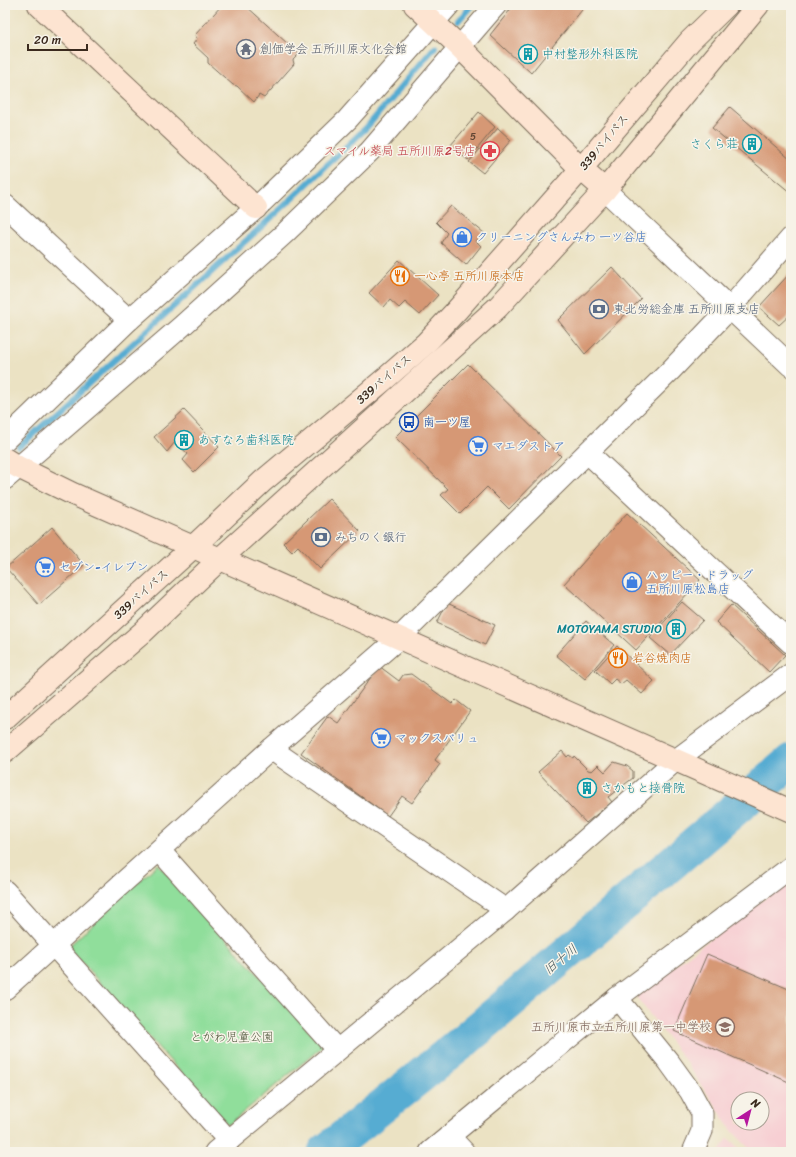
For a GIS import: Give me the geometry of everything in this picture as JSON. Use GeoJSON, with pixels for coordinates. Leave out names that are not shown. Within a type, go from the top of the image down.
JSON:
{"type":"FeatureCollection","features":[{"type":"Feature","properties":{"kind":"street"},"geometry":{"type":"LineString","coordinates":[[39,5],[256,208]]}},
{"type":"Feature","properties":{"kind":"street"},"geometry":{"type":"LineString","coordinates":[[415,5],[460,47],[581,169],[606,190],[791,366]]}},
{"type":"Feature","properties":{"kind":"street"},"geometry":{"type":"LineString","coordinates":[[5,440],[129,320],[256,208],[347,120],[449,5]]}},
{"type":"Feature","properties":{"kind":"street"},"geometry":{"type":"LineString","coordinates":[[496,5],[370,151],[182,326],[9,468],[73,494],[791,811]]}},
{"type":"Feature","properties":{"kind":"street","name":"339バイパス"},"geometry":{"type":"LineString","coordinates":[[5,718],[193,547],[263,481],[426,343],[458,310],[690,41],[727,5]]}},
{"type":"Feature","properties":{"kind":"street"},"geometry":{"type":"LineString","coordinates":[[5,752],[143,632],[220,559],[498,307],[606,190],[758,5]]}},
{"type":"Feature","properties":{"kind":"street"},"geometry":{"type":"LineString","coordinates":[[5,205],[129,320]]}},
{"type":"Feature","properties":{"kind":"street"},"geometry":{"type":"LineString","coordinates":[[5,989],[160,851],[271,749],[399,638],[671,370],[730,308],[791,238]]}},
{"type":"Feature","properties":{"kind":"street"},"geometry":{"type":"LineString","coordinates":[[588,453],[791,642]]}},
{"type":"Feature","properties":{"kind":"street"},"geometry":{"type":"LineString","coordinates":[[5,891],[54,945],[222,1146],[506,910],[676,760],[791,674]]}},
{"type":"Feature","properties":{"kind":"street"},"geometry":{"type":"LineString","coordinates":[[271,749],[506,910]]}},
{"type":"Feature","properties":{"kind":"street"},"geometry":{"type":"LineString","coordinates":[[160,851],[337,1050]]}},
{"type":"Feature","properties":{"kind":"street"},"geometry":{"type":"LineString","coordinates":[[430,1152],[617,998],[791,867]]}},
{"type":"Feature","properties":{"kind":"street"},"geometry":{"type":"LineString","coordinates":[[617,998],[669,1062],[690,1091],[702,1113],[702,1131],[693,1152]]}},
{"type":"Feature","properties":{"kind":"street"},"geometry":{"type":"LineString","coordinates":[[449,1136],[464,1152]]}},
{"type":"Feature","properties":{"kind":"shaded area","name":"五所川原市立五所川原第一中学校"},"geometry":{"type":"Polygon","coordinates":[[[791,879],[791,1152],[753,1152],[732,1131],[770,1131],[770,1091],[730,1091],[730,1128],[684,1059],[635,995],[791,879]]]}},
{"type":"Feature","properties":{"kind":"shaded area"},"geometry":{"type":"Polygon","coordinates":[[[728,1138],[743,1152],[719,1152],[728,1138]]]}},
{"type":"Feature","properties":{"kind":"green space","name":"とがわ児童公園"},"geometry":{"type":"Polygon","coordinates":[[[158,864],[323,1046],[228,1125],[68,947],[158,864]]]}},
{"type":"Feature","properties":{"kind":"building","name":"創価学会 五所川原文化会館"},"geometry":{"type":"Polygon","coordinates":[[[222,5],[245,5],[299,54],[293,60],[294,64],[264,98],[259,95],[254,102],[237,86],[233,85],[208,63],[208,58],[193,44],[197,39],[195,35],[222,5]]]}},
{"type":"Feature","properties":{"kind":"building","name":"中村整形外科医院"},"geometry":{"type":"Polygon","coordinates":[[[514,5],[586,5],[531,73],[490,35],[514,5]]]}},
{"type":"Feature","properties":{"kind":"building","name":"さくら荘"},"geometry":{"type":"Polygon","coordinates":[[[730,107],[791,160],[791,193],[712,128],[730,107]]]}},
{"type":"Feature","properties":{"kind":"building"},"geometry":{"type":"Polygon","coordinates":[[[479,112],[495,127],[468,160],[450,146],[479,112]]]}},
{"type":"Feature","properties":{"kind":"building","name":"スマイル薬局 五所川原2号店"},"geometry":{"type":"Polygon","coordinates":[[[498,128],[511,140],[483,173],[469,162],[498,128]]]}},
{"type":"Feature","properties":{"kind":"building","name":"クリーニングさんみわ 一ツ谷店"},"geometry":{"type":"Polygon","coordinates":[[[451,206],[484,233],[476,241],[481,246],[466,265],[441,243],[447,233],[436,222],[451,206]]]}},
{"type":"Feature","properties":{"kind":"building","name":"一心亭 五所川原本店"},"geometry":{"type":"Polygon","coordinates":[[[399,260],[438,295],[420,315],[405,302],[399,308],[390,300],[384,307],[369,293],[399,260]]]}},
{"type":"Feature","properties":{"kind":"building","name":"東北労総金庫 五所川原支店"},"geometry":{"type":"Polygon","coordinates":[[[612,267],[641,299],[585,354],[558,320],[612,267]]]}},
{"type":"Feature","properties":{"kind":"building"},"geometry":{"type":"Polygon","coordinates":[[[791,272],[791,314],[779,325],[759,307],[791,272]]]}},
{"type":"Feature","properties":{"kind":"building","name":"マエダストア"},"geometry":{"type":"Polygon","coordinates":[[[468,364],[561,456],[509,509],[487,487],[460,514],[441,495],[448,489],[395,437],[468,364]]]}},
{"type":"Feature","properties":{"kind":"building","name":"あすなろ歯科医院"},"geometry":{"type":"Polygon","coordinates":[[[184,410],[219,447],[194,472],[183,460],[188,454],[175,442],[167,452],[154,437],[184,410]]]}},
{"type":"Feature","properties":{"kind":"building","name":"みちのく銀行"},"geometry":{"type":"Polygon","coordinates":[[[329,499],[360,531],[320,569],[298,546],[292,552],[283,543],[329,499]]]}},
{"type":"Feature","properties":{"kind":"building","name":"ハッピー・ドラッグ 五所川原松島店"},"geometry":{"type":"Polygon","coordinates":[[[627,513],[700,580],[636,650],[564,584],[627,513]]]}},
{"type":"Feature","properties":{"kind":"building","name":"セブン-イレブン"},"geometry":{"type":"Polygon","coordinates":[[[52,527],[84,565],[39,605],[6,568],[52,527]]]}},
{"type":"Feature","properties":{"kind":"building","name":"MOTOYAMA STUDIO"},"geometry":{"type":"Polygon","coordinates":[[[682,602],[703,620],[670,655],[650,638],[682,602]]]}},
{"type":"Feature","properties":{"kind":"building"},"geometry":{"type":"Polygon","coordinates":[[[447,603],[495,625],[485,645],[437,623],[447,603]]]}},
{"type":"Feature","properties":{"kind":"building"},"geometry":{"type":"Polygon","coordinates":[[[731,605],[785,655],[769,672],[716,622],[731,605]]]}},
{"type":"Feature","properties":{"kind":"building"},"geometry":{"type":"Polygon","coordinates":[[[586,621],[614,645],[585,679],[556,655],[586,621]]]}},
{"type":"Feature","properties":{"kind":"building","name":"岩谷焼肉店"},"geometry":{"type":"Polygon","coordinates":[[[617,646],[654,681],[642,694],[626,680],[621,684],[615,679],[610,684],[595,670],[617,646]]]}},
{"type":"Feature","properties":{"kind":"building","name":"マックスバリュ"},"geometry":{"type":"Polygon","coordinates":[[[379,666],[399,681],[403,675],[411,674],[452,704],[456,700],[470,711],[435,760],[440,764],[412,803],[402,796],[388,816],[301,753],[328,716],[338,723],[379,666]]]}},
{"type":"Feature","properties":{"kind":"building","name":"さかもと接骨院"},"geometry":{"type":"Polygon","coordinates":[[[562,751],[567,757],[569,755],[573,758],[574,756],[588,770],[592,771],[598,765],[605,772],[614,762],[627,766],[633,771],[633,778],[608,797],[612,802],[586,823],[538,772],[562,751]]]}},
{"type":"Feature","properties":{"kind":"building"},"geometry":{"type":"Polygon","coordinates":[[[707,954],[791,990],[791,1083],[674,1031],[707,954]]]}},
{"type":"Feature","properties":{"kind":"waterway"},"geometry":{"type":"LineString","coordinates":[[458,21],[472,5]]}},
{"type":"Feature","properties":{"kind":"waterway"},"geometry":{"type":"LineString","coordinates":[[19,447],[283,207],[366,128],[435,47]]}},
{"type":"Feature","properties":{"kind":"waterway","name":"旧十川"},"geometry":{"type":"LineString","coordinates":[[325,1152],[464,1041],[791,761]]}},
{"type":"Feature","properties":{"kind":"place","name":"創価学会 五所川原文化会館"},"geometry":{"type":"Point","coordinates":[246,49]}},
{"type":"Feature","properties":{"kind":"place","name":"中村整形外科医院"},"geometry":{"type":"Point","coordinates":[528,54]}},
{"type":"Feature","properties":{"kind":"place","name":"さくら荘"},"geometry":{"type":"Point","coordinates":[752,144]}},
{"type":"Feature","properties":{"kind":"place","name":"スマイル薬局 五所川原2号店"},"geometry":{"type":"Point","coordinates":[490,151]}},
{"type":"Feature","properties":{"kind":"place","name":"クリーニングさんみわ 一ツ谷店"},"geometry":{"type":"Point","coordinates":[462,237]}},
{"type":"Feature","properties":{"kind":"place","name":"一心亭 五所川原本店"},"geometry":{"type":"Point","coordinates":[400,276]}},
{"type":"Feature","properties":{"kind":"place","name":"東北労総金庫 五所川原支店"},"geometry":{"type":"Point","coordinates":[599,309]}},
{"type":"Feature","properties":{"kind":"place","name":"南一ツ屋"},"geometry":{"type":"Point","coordinates":[409,422]}},
{"type":"Feature","properties":{"kind":"place","name":"あすなろ歯科医院"},"geometry":{"type":"Point","coordinates":[184,440]}},
{"type":"Feature","properties":{"kind":"place","name":"マエダストア"},"geometry":{"type":"Point","coordinates":[478,446]}},
{"type":"Feature","properties":{"kind":"place","name":"みちのく銀行"},"geometry":{"type":"Point","coordinates":[321,537]}},
{"type":"Feature","properties":{"kind":"place","name":"セブン-イレブン"},"geometry":{"type":"Point","coordinates":[45,567]}},
{"type":"Feature","properties":{"kind":"place","name":"ハッピー・ドラッグ 五所川原松島店"},"geometry":{"type":"Point","coordinates":[632,582]}},
{"type":"Feature","properties":{"kind":"place","name":"MOTOYAMA STUDIO"},"geometry":{"type":"Point","coordinates":[676,629]}},
{"type":"Feature","properties":{"kind":"place","name":"岩谷焼肉店"},"geometry":{"type":"Point","coordinates":[618,658]}},
{"type":"Feature","properties":{"kind":"place","name":"マックスバリュ"},"geometry":{"type":"Point","coordinates":[381,738]}},
{"type":"Feature","properties":{"kind":"place","name":"さかもと接骨院"},"geometry":{"type":"Point","coordinates":[587,788]}},
{"type":"Feature","properties":{"kind":"place","name":"五所川原市立五所川原第一中学校"},"geometry":{"type":"Point","coordinates":[725,1027]}}]}
